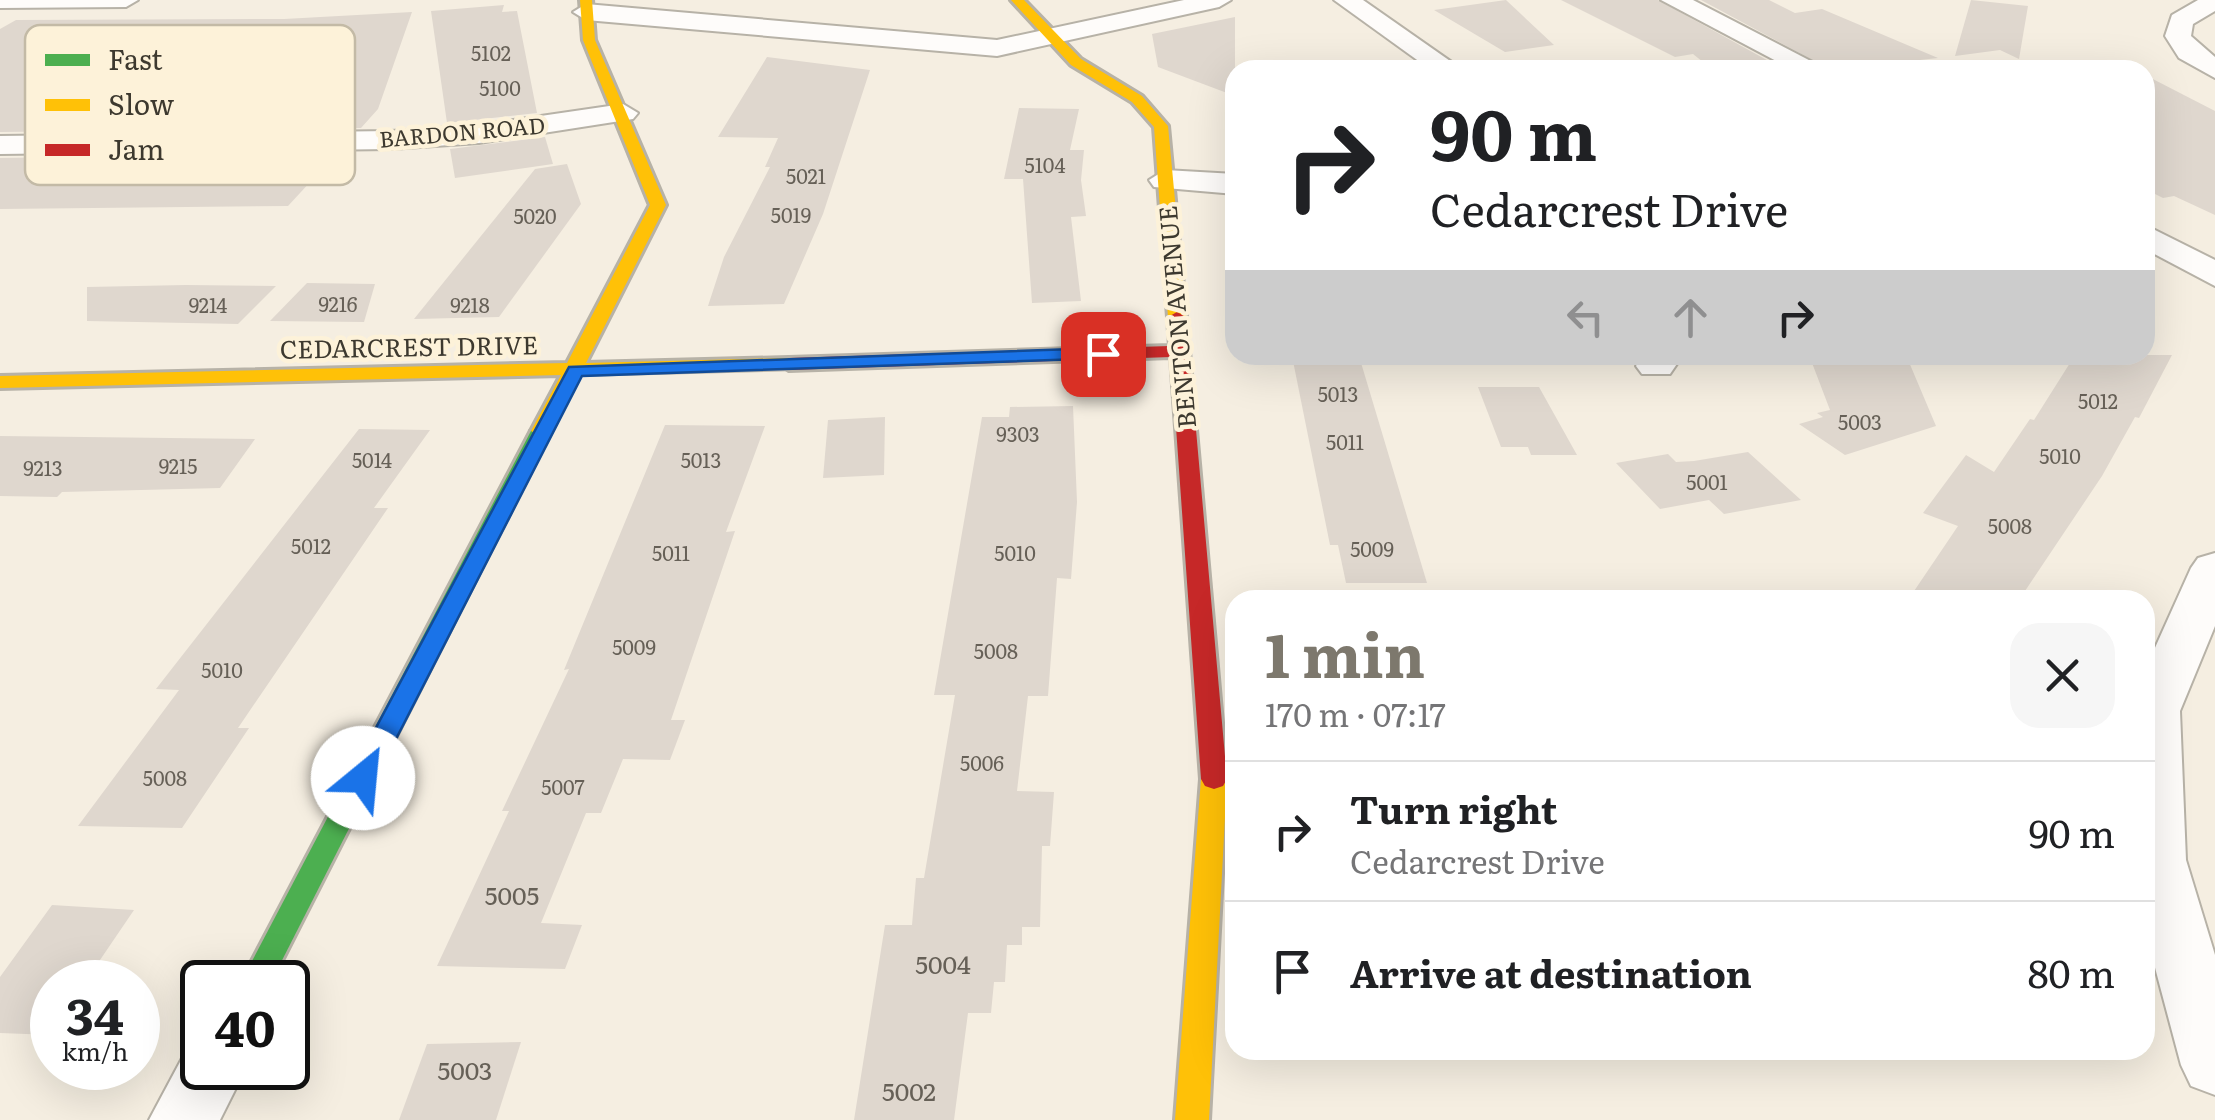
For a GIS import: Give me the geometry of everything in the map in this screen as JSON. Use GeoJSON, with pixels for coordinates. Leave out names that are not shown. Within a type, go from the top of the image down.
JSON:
{"type":"FeatureCollection","features":[{"type":"Feature","properties":{"kind":"street"},"geometry":{"type":"LineString","coordinates":[[0,2],[126,0]]}},
{"type":"Feature","properties":{"kind":"street","name":"BENTON AVENUE"},"geometry":{"type":"LineString","coordinates":[[1017,0],[1086,70],[1154,112],[1161,126],[1215,758],[1192,1120]]}},
{"type":"Feature","properties":{"kind":"street"},"geometry":{"type":"LineString","coordinates":[[268,960],[576,371],[658,205],[623,113],[589,40],[586,6],[997,48],[1219,0]]}},
{"type":"Feature","properties":{"kind":"street"},"geometry":{"type":"LineString","coordinates":[[1346,0],[1434,60]]}},
{"type":"Feature","properties":{"kind":"street"},"geometry":{"type":"LineString","coordinates":[[1672,0],[1794,60]]}},
{"type":"Feature","properties":{"kind":"street"},"geometry":{"type":"LineString","coordinates":[[2215,1],[2180,20],[2178,36],[2189,52],[2215,70]]}},
{"type":"Feature","properties":{"kind":"street","name":"BARDON ROAD"},"geometry":{"type":"LineString","coordinates":[[355,140],[479,134],[623,113]]}},
{"type":"Feature","properties":{"kind":"street","name":"BARDON ROAD"},"geometry":{"type":"LineString","coordinates":[[0,145],[25,145]]}},
{"type":"Feature","properties":{"kind":"street"},"geometry":{"type":"LineString","coordinates":[[1165,180],[1225,183]]}},
{"type":"Feature","properties":{"kind":"street"},"geometry":{"type":"LineString","coordinates":[[2155,241],[2215,277]]}},
{"type":"Feature","properties":{"kind":"street"},"geometry":{"type":"LineString","coordinates":[[2155,273],[2215,277]]}},
{"type":"Feature","properties":{"kind":"street","name":"CEDARCREST DRIVE"},"geometry":{"type":"LineString","coordinates":[[0,382],[576,371],[1178,351]]}},
{"type":"Feature","properties":{"kind":"street"},"geometry":{"type":"LineString","coordinates":[[2155,707],[2215,568]]}},
{"type":"Feature","properties":{"kind":"street"},"geometry":{"type":"LineString","coordinates":[[2155,811],[2156,860],[2215,1065]]}},
{"type":"Feature","properties":{"kind":"street"},"geometry":{"type":"LineString","coordinates":[[184,1120],[200,1090]]}},
{"type":"Feature","properties":{"kind":"building"},"geometry":{"type":"Polygon","coordinates":[[[1506,0],[1554,45],[1505,52],[1434,10],[1506,0]]]}},
{"type":"Feature","properties":{"kind":"building"},"geometry":{"type":"Polygon","coordinates":[[[1561,0],[1658,0],[1767,60],[1700,60],[1693,54],[1675,57],[1561,0]]]}},
{"type":"Feature","properties":{"kind":"building"},"geometry":{"type":"Polygon","coordinates":[[[1701,0],[1769,0],[1795,13],[1822,9],[1938,58],[1812,60],[1701,0]]]}},
{"type":"Feature","properties":{"kind":"building"},"geometry":{"type":"Polygon","coordinates":[[[1971,0],[2028,6],[2019,59],[2000,50],[1955,56],[1971,0]]]}},
{"type":"Feature","properties":{"kind":"building"},"geometry":{"type":"Polygon","coordinates":[[[504,5],[502,12],[517,11],[537,113],[447,123],[431,11],[504,5]]]}},
{"type":"Feature","properties":{"kind":"building"},"geometry":{"type":"Polygon","coordinates":[[[412,12],[378,109],[361,128],[355,128],[355,25],[25,25],[25,132],[0,132],[0,29],[16,20],[284,19],[412,12]]]}},
{"type":"Feature","properties":{"kind":"building"},"geometry":{"type":"Polygon","coordinates":[[[1235,17],[1235,60],[1225,60],[1225,92],[1158,67],[1152,34],[1235,17]]]}},
{"type":"Feature","properties":{"kind":"building"},"geometry":{"type":"Polygon","coordinates":[[[767,57],[870,70],[823,214],[784,304],[708,306],[724,257],[770,167],[765,167],[778,138],[718,137],[767,57]]]}},
{"type":"Feature","properties":{"kind":"building"},"geometry":{"type":"Polygon","coordinates":[[[2155,80],[2215,111],[2215,215],[2174,196],[2163,198],[2155,194],[2155,80]]]}},
{"type":"Feature","properties":{"kind":"building"},"geometry":{"type":"Polygon","coordinates":[[[1019,108],[1079,109],[1070,150],[1084,150],[1081,180],[1086,216],[1071,217],[1081,301],[1032,303],[1023,179],[1004,179],[1019,108]]]}},
{"type":"Feature","properties":{"kind":"building"},"geometry":{"type":"Polygon","coordinates":[[[545,137],[553,164],[455,178],[450,149],[545,137]]]}},
{"type":"Feature","properties":{"kind":"building"},"geometry":{"type":"Polygon","coordinates":[[[0,158],[25,158],[25,185],[307,185],[288,206],[0,209],[0,158]]]}},
{"type":"Feature","properties":{"kind":"building"},"geometry":{"type":"Polygon","coordinates":[[[567,164],[581,204],[499,317],[414,319],[535,169],[567,164]]]}},
{"type":"Feature","properties":{"kind":"building"},"geometry":{"type":"Polygon","coordinates":[[[307,283],[375,284],[364,322],[270,321],[307,283]]]}},
{"type":"Feature","properties":{"kind":"building"},"geometry":{"type":"Polygon","coordinates":[[[276,286],[238,324],[87,321],[87,287],[276,286]]]}},
{"type":"Feature","properties":{"kind":"building"},"geometry":{"type":"Polygon","coordinates":[[[2155,355],[2172,355],[2139,418],[2135,417],[2102,476],[2026,590],[1915,590],[1958,526],[1923,513],[1966,455],[1994,472],[2030,419],[2034,420],[2069,365],[2155,365],[2155,355]]]}},
{"type":"Feature","properties":{"kind":"building"},"geometry":{"type":"Polygon","coordinates":[[[1294,365],[1362,365],[1427,583],[1346,583],[1338,545],[1330,545],[1294,365]]]}},
{"type":"Feature","properties":{"kind":"building"},"geometry":{"type":"Polygon","coordinates":[[[1813,365],[1910,365],[1936,426],[1845,455],[1799,424],[1823,417],[1817,413],[1830,410],[1813,365]]]}},
{"type":"Feature","properties":{"kind":"building"},"geometry":{"type":"Polygon","coordinates":[[[1478,387],[1539,387],[1577,455],[1531,455],[1528,447],[1501,447],[1478,387]]]}},
{"type":"Feature","properties":{"kind":"building"},"geometry":{"type":"Polygon","coordinates":[[[1073,406],[1077,502],[1071,579],[1057,578],[1048,696],[1028,696],[1017,791],[1054,792],[1050,846],[1042,846],[1040,927],[1022,927],[1022,945],[1007,945],[1005,982],[994,982],[991,1013],[968,1013],[954,1120],[854,1120],[885,925],[912,925],[916,878],[924,878],[955,695],[934,695],[982,417],[1009,417],[1010,407],[1073,406]]]}},
{"type":"Feature","properties":{"kind":"building"},"geometry":{"type":"Polygon","coordinates":[[[885,417],[884,475],[823,478],[828,420],[885,417]]]}},
{"type":"Feature","properties":{"kind":"building"},"geometry":{"type":"Polygon","coordinates":[[[665,425],[765,426],[726,532],[735,531],[671,720],[685,720],[670,760],[623,759],[601,813],[586,813],[541,923],[582,925],[565,969],[437,966],[509,811],[502,811],[569,669],[564,670],[665,425]]]}},
{"type":"Feature","properties":{"kind":"building"},"geometry":{"type":"Polygon","coordinates":[[[359,429],[430,430],[374,508],[388,508],[238,728],[249,728],[182,828],[78,826],[179,690],[156,689],[359,429]]]}},
{"type":"Feature","properties":{"kind":"building"},"geometry":{"type":"Polygon","coordinates":[[[0,436],[255,439],[220,488],[62,492],[57,497],[0,496],[0,436]]]}},
{"type":"Feature","properties":{"kind":"building"},"geometry":{"type":"Polygon","coordinates":[[[1748,452],[1801,500],[1724,514],[1709,500],[1660,509],[1616,463],[1668,454],[1676,462],[1748,452]]]}},
{"type":"Feature","properties":{"kind":"building"},"geometry":{"type":"Polygon","coordinates":[[[52,905],[134,910],[100,960],[30,960],[30,1034],[0,1033],[0,977],[52,905]]]}},
{"type":"Feature","properties":{"kind":"building"},"geometry":{"type":"Polygon","coordinates":[[[521,1042],[496,1120],[399,1120],[427,1044],[521,1042]]]}},
{"type":"Feature","properties":{"kind":"traffic: fast"},"geometry":{"type":"LineString","coordinates":[[267,960],[541,431]]}},
{"type":"Feature","properties":{"kind":"traffic: slow"},"geometry":{"type":"LineString","coordinates":[[541,431],[658,205],[589,40],[586,0]]}},
{"type":"Feature","properties":{"kind":"traffic: slow"},"geometry":{"type":"LineString","coordinates":[[1017,0],[1076,62],[1137,99],[1161,126],[1177,317]]}},
{"type":"Feature","properties":{"kind":"traffic: slow"},"geometry":{"type":"LineString","coordinates":[[0,382],[789,364]]}},
{"type":"Feature","properties":{"kind":"traffic: slow"},"geometry":{"type":"LineString","coordinates":[[1192,1120],[1214,779]]}},
{"type":"Feature","properties":{"kind":"traffic: jam"},"geometry":{"type":"LineString","coordinates":[[1177,317],[1214,779]]}},
{"type":"Feature","properties":{"kind":"traffic: jam"},"geometry":{"type":"LineString","coordinates":[[789,364],[1178,351]]}},
{"type":"Feature","properties":{"kind":"route"},"geometry":{"type":"LineString","coordinates":[[363,778],[576,371],[1103,354]]}}]}
